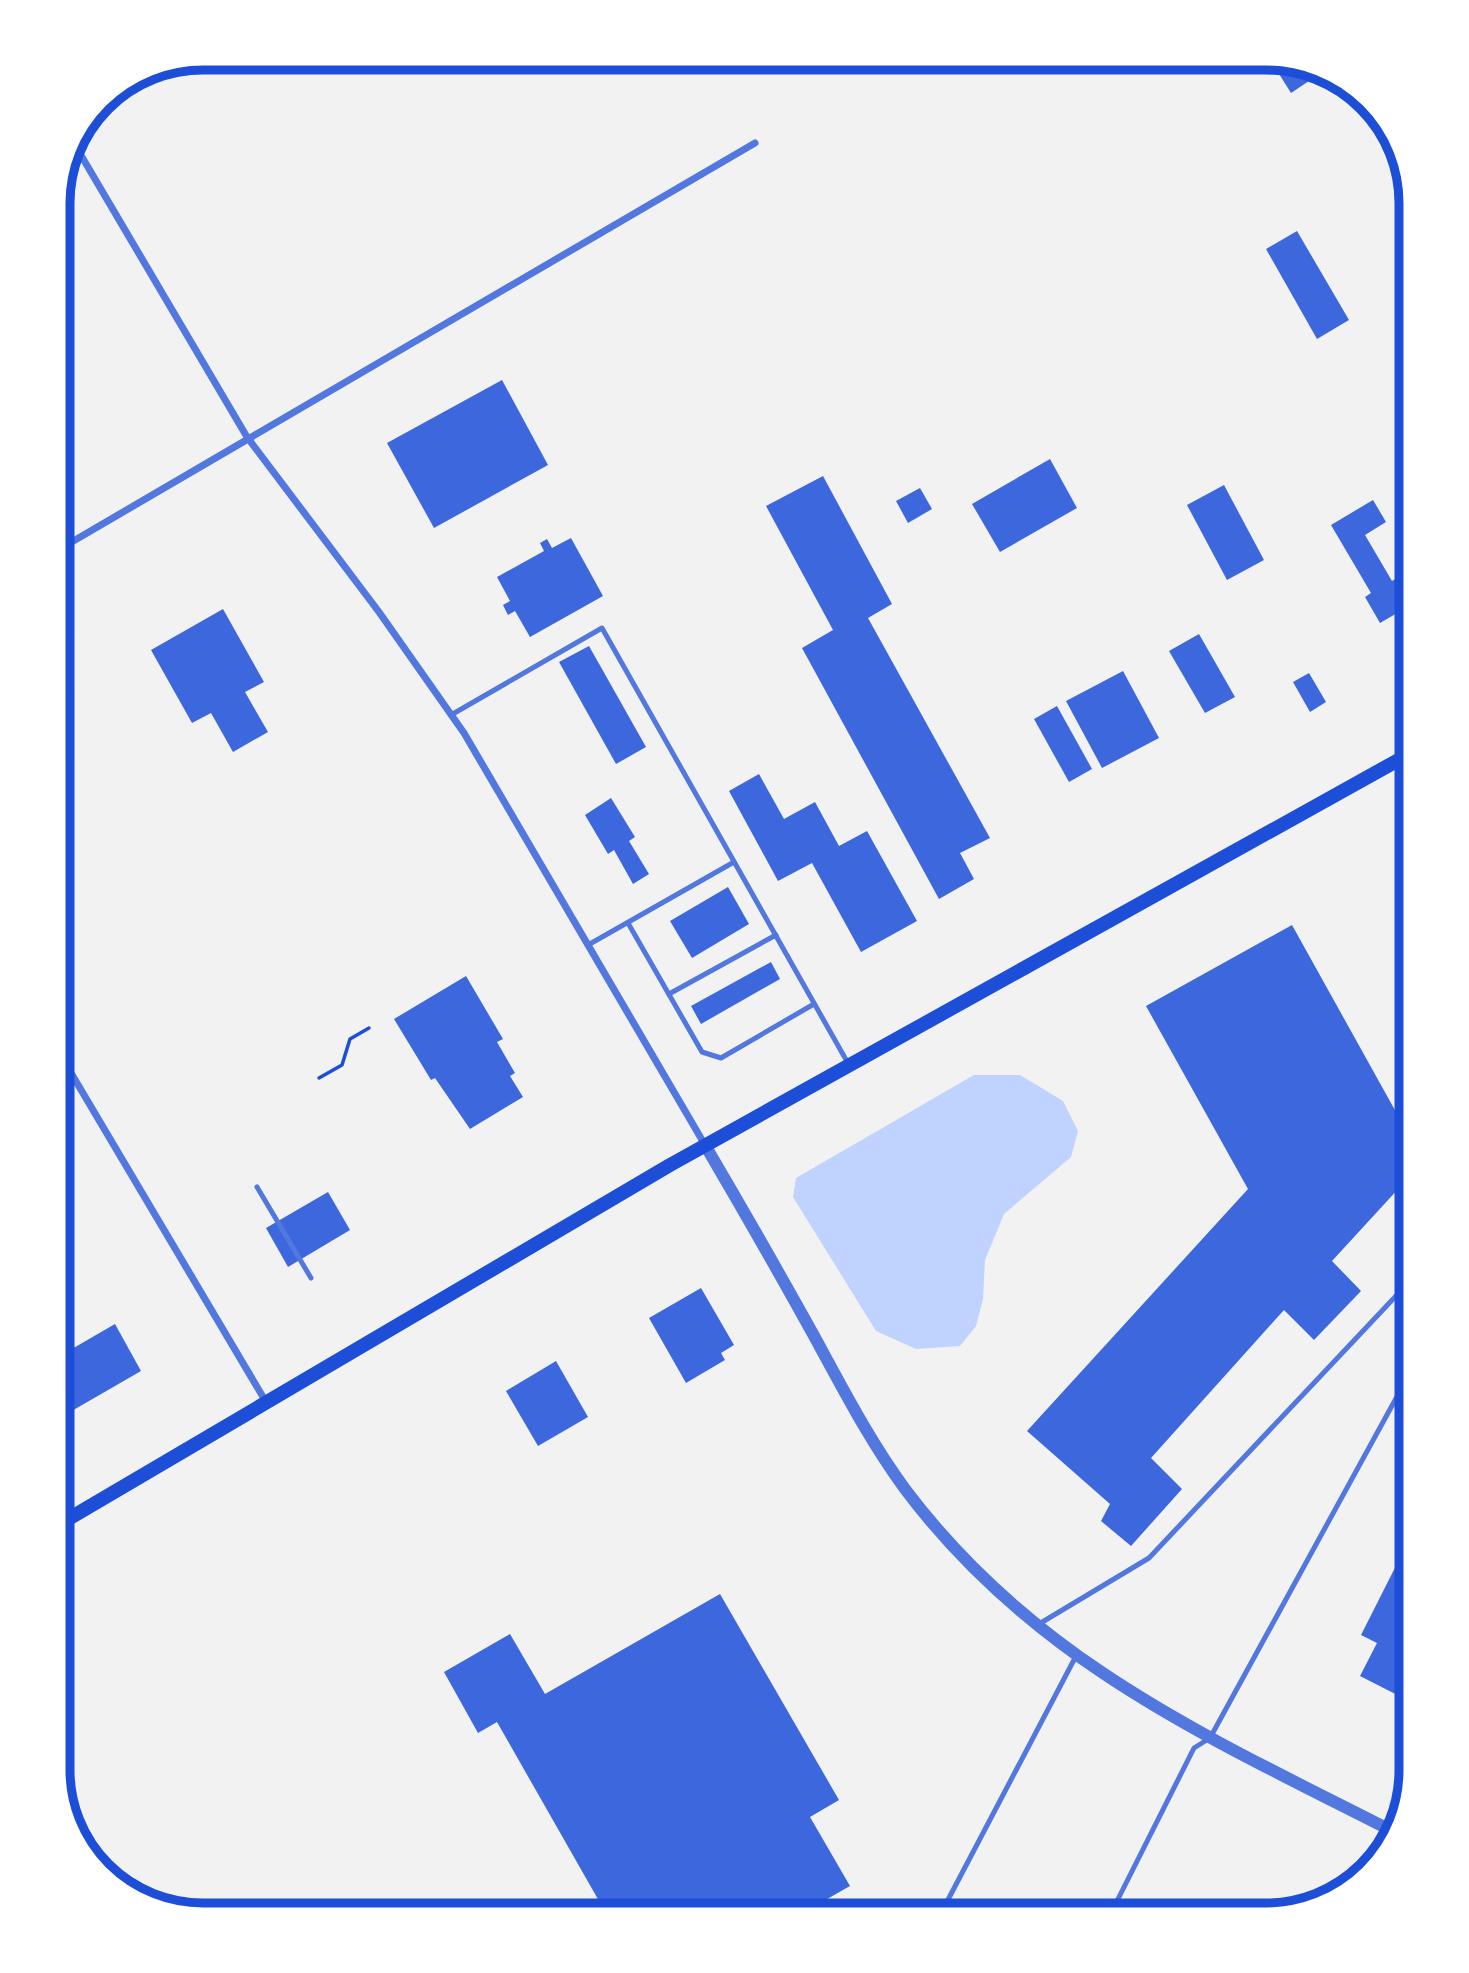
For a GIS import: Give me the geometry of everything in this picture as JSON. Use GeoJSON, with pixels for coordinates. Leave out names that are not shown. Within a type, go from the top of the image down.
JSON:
{"type":"FeatureCollection","features":[{"type":"Feature","properties":{"kind":"main road"},"geometry":{"type":"LineString","coordinates":[[70,1518],[705,1145],[1399,759]]}},
{"type":"Feature","properties":{"kind":"street"},"geometry":{"type":"LineString","coordinates":[[70,543],[247,437],[755,143]]}},
{"type":"Feature","properties":{"kind":"street"},"geometry":{"type":"LineString","coordinates":[[80,154],[247,437],[379,612],[451,715],[705,1145],[880,1453],[960,1553],[1036,1626],[1076,1656],[1136,1697],[1386,1828]]}},
{"type":"Feature","properties":{"kind":"street"},"geometry":{"type":"LineString","coordinates":[[70,1071],[267,1402]]}},
{"type":"Feature","properties":{"kind":"lane"},"geometry":{"type":"LineString","coordinates":[[451,715],[602,628],[849,1065]]}},
{"type":"Feature","properties":{"kind":"lane"},"geometry":{"type":"LineString","coordinates":[[588,945],[734,862]]}},
{"type":"Feature","properties":{"kind":"lane"},"geometry":{"type":"LineString","coordinates":[[628,923],[702,1052],[722,1058],[814,1004]]}},
{"type":"Feature","properties":{"kind":"lane"},"geometry":{"type":"LineString","coordinates":[[669,995],[776,934]]}},
{"type":"Feature","properties":{"kind":"lane"},"geometry":{"type":"LineString","coordinates":[[257,1187],[311,1278]]}},
{"type":"Feature","properties":{"kind":"lane"},"geometry":{"type":"LineString","coordinates":[[1036,1626],[1149,1559],[1399,1293]]}},
{"type":"Feature","properties":{"kind":"lane"},"geometry":{"type":"LineString","coordinates":[[1116,1903],[1194,1748],[1210,1738],[1399,1393]]}},
{"type":"Feature","properties":{"kind":"lane"},"geometry":{"type":"LineString","coordinates":[[946,1903],[1076,1656]]}},
{"type":"Feature","properties":{"kind":"path"},"geometry":{"type":"LineString","coordinates":[[319,1078],[342,1065],[350,1039],[369,1028]]}},
{"type":"Feature","properties":{"kind":"water"},"geometry":{"type":"Polygon","coordinates":[[[974,1075],[1020,1075],[1063,1101],[1078,1131],[1071,1157],[1004,1214],[985,1260],[983,1299],[976,1326],[960,1346],[916,1349],[876,1331],[793,1197],[796,1178],[974,1075]]]}},
{"type":"Feature","properties":{"kind":"building"},"geometry":{"type":"Polygon","coordinates":[[[1277,70],[1306,76],[1309,81],[1291,93],[1277,70]]]}},
{"type":"Feature","properties":{"kind":"building"},"geometry":{"type":"Polygon","coordinates":[[[1297,231],[1349,320],[1317,339],[1266,249],[1297,231]]]}},
{"type":"Feature","properties":{"kind":"building"},"geometry":{"type":"Polygon","coordinates":[[[502,380],[548,465],[434,528],[387,443],[502,380]]]}},
{"type":"Feature","properties":{"kind":"building"},"geometry":{"type":"Polygon","coordinates":[[[1050,459],[1077,508],[1000,552],[972,504],[1050,459]]]}},
{"type":"Feature","properties":{"kind":"building"},"geometry":{"type":"Polygon","coordinates":[[[823,476],[892,604],[868,618],[990,838],[960,853],[974,879],[939,899],[802,648],[833,630],[766,506],[823,476]]]}},
{"type":"Feature","properties":{"kind":"building"},"geometry":{"type":"Polygon","coordinates":[[[1224,485],[1264,560],[1227,580],[1187,505],[1224,485]]]}},
{"type":"Feature","properties":{"kind":"building"},"geometry":{"type":"Polygon","coordinates":[[[920,488],[932,509],[908,523],[896,501],[920,488]]]}},
{"type":"Feature","properties":{"kind":"building"},"geometry":{"type":"Polygon","coordinates":[[[1373,500],[1386,522],[1365,535],[1392,581],[1399,577],[1399,612],[1380,623],[1365,597],[1371,593],[1331,525],[1373,500]]]}},
{"type":"Feature","properties":{"kind":"building"},"geometry":{"type":"Polygon","coordinates":[[[571,538],[603,596],[530,637],[515,611],[508,615],[503,605],[510,601],[497,577],[544,551],[540,543],[547,539],[552,548],[571,538]]]}},
{"type":"Feature","properties":{"kind":"building"},"geometry":{"type":"Polygon","coordinates":[[[223,609],[264,682],[245,692],[268,732],[233,752],[211,713],[192,723],[151,650],[223,609]]]}},
{"type":"Feature","properties":{"kind":"building"},"geometry":{"type":"Polygon","coordinates":[[[1199,634],[1235,697],[1205,713],[1169,651],[1199,634]]]}},
{"type":"Feature","properties":{"kind":"building"},"geometry":{"type":"Polygon","coordinates":[[[589,646],[646,747],[616,764],[559,662],[589,646]]]}},
{"type":"Feature","properties":{"kind":"building"},"geometry":{"type":"Polygon","coordinates":[[[1123,671],[1159,738],[1102,768],[1066,701],[1123,671]]]}},
{"type":"Feature","properties":{"kind":"building"},"geometry":{"type":"Polygon","coordinates":[[[1309,673],[1326,702],[1310,712],[1293,682],[1309,673]]]}},
{"type":"Feature","properties":{"kind":"building"},"geometry":{"type":"Polygon","coordinates":[[[1057,706],[1092,769],[1069,782],[1034,719],[1057,706]]]}},
{"type":"Feature","properties":{"kind":"building"},"geometry":{"type":"Polygon","coordinates":[[[759,774],[784,819],[815,802],[839,846],[867,831],[917,921],[861,952],[812,863],[778,881],[729,791],[759,774]]]}},
{"type":"Feature","properties":{"kind":"building"},"geometry":{"type":"Polygon","coordinates":[[[611,798],[635,837],[629,841],[649,874],[633,884],[614,850],[608,854],[585,815],[611,798]]]}},
{"type":"Feature","properties":{"kind":"building"},"geometry":{"type":"Polygon","coordinates":[[[728,887],[749,924],[692,958],[670,921],[728,887]]]}},
{"type":"Feature","properties":{"kind":"building"},"geometry":{"type":"Polygon","coordinates":[[[1292,925],[1399,1117],[1399,1188],[1332,1261],[1361,1291],[1314,1340],[1284,1310],[1151,1458],[1182,1489],[1131,1546],[1101,1521],[1110,1504],[1027,1431],[1248,1189],[1146,1006],[1292,925]]]}},
{"type":"Feature","properties":{"kind":"building"},"geometry":{"type":"Polygon","coordinates":[[[771,962],[780,979],[701,1024],[691,1006],[771,962]]]}},
{"type":"Feature","properties":{"kind":"building"},"geometry":{"type":"Polygon","coordinates":[[[466,976],[503,1039],[497,1042],[515,1073],[510,1076],[523,1097],[470,1129],[435,1078],[431,1080],[394,1019],[466,976]]]}},
{"type":"Feature","properties":{"kind":"building"},"geometry":{"type":"Polygon","coordinates":[[[328,1192],[350,1230],[288,1267],[266,1228],[328,1192]]]}},
{"type":"Feature","properties":{"kind":"building"},"geometry":{"type":"Polygon","coordinates":[[[701,1288],[734,1345],[721,1353],[725,1360],[686,1383],[649,1318],[701,1288]]]}},
{"type":"Feature","properties":{"kind":"building"},"geometry":{"type":"Polygon","coordinates":[[[115,1324],[141,1371],[70,1412],[70,1350],[115,1324]]]}},
{"type":"Feature","properties":{"kind":"building"},"geometry":{"type":"Polygon","coordinates":[[[556,1361],[588,1417],[538,1446],[506,1391],[556,1361]]]}},
{"type":"Feature","properties":{"kind":"building"},"geometry":{"type":"Polygon","coordinates":[[[1399,1560],[1399,1696],[1360,1676],[1377,1643],[1361,1635],[1399,1560]]]}},
{"type":"Feature","properties":{"kind":"building"},"geometry":{"type":"Polygon","coordinates":[[[720,1594],[839,1800],[810,1817],[850,1886],[820,1903],[600,1903],[497,1722],[478,1733],[444,1672],[510,1634],[545,1694],[720,1594]]]}}]}
